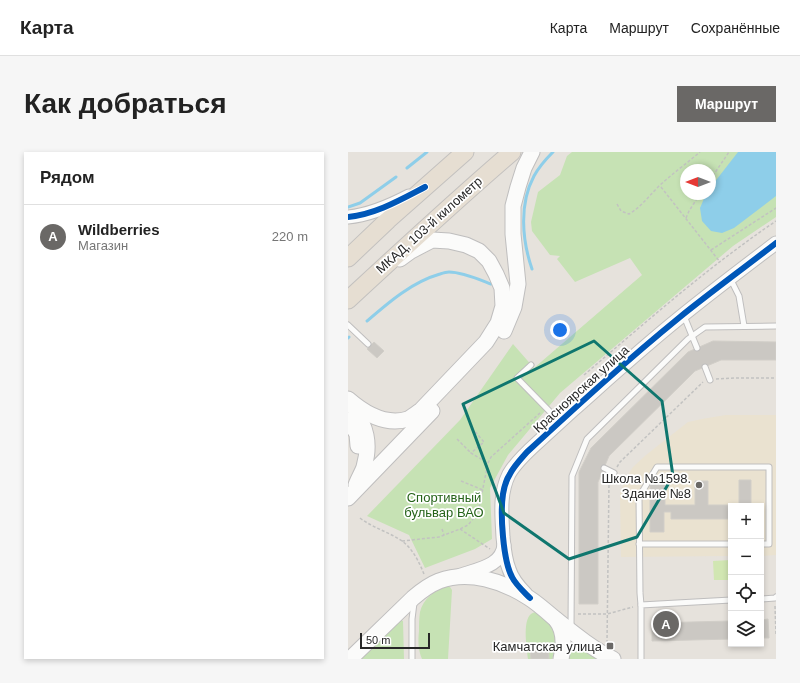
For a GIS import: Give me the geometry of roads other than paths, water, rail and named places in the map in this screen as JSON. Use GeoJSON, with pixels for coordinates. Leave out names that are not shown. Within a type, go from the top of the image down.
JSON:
{"type":"FeatureCollection","features":[{"type":"Feature","properties":{"kind":"highway"},"geometry":{"type":"LineString","coordinates":[[348,258],[465,152]]}},
{"type":"Feature","properties":{"kind":"highway","name":"МКАД, 103-й километр"},"geometry":{"type":"LineString","coordinates":[[348,301],[409,242],[512,152]]}},
{"type":"Feature","properties":{"kind":"main road"},"geometry":{"type":"LineString","coordinates":[[348,498],[492,347],[505,330],[514,307],[518,284],[513,234],[513,206],[524,168],[532,152]]}},
{"type":"Feature","properties":{"kind":"main road"},"geometry":{"type":"LineString","coordinates":[[348,301],[411,251],[432,240],[466,244],[479,251],[489,261],[496,274],[502,288],[503,306],[498,323],[486,342],[421,410],[409,418],[392,421],[382,419],[368,414],[349,400]]}},
{"type":"Feature","properties":{"kind":"main road"},"geometry":{"type":"LineString","coordinates":[[348,494],[355,485],[364,468],[367,451],[366,435],[362,421],[349,400]]}},
{"type":"Feature","properties":{"kind":"main road"},"geometry":{"type":"LineString","coordinates":[[348,420],[357,434],[358,447],[356,464],[348,478]]}},
{"type":"Feature","properties":{"kind":"main road"},"geometry":{"type":"LineString","coordinates":[[351,657],[422,590],[439,581],[456,577],[476,577],[500,583],[530,598],[571,632],[593,648],[613,659]]}},
{"type":"Feature","properties":{"kind":"main road"},"geometry":{"type":"LineString","coordinates":[[552,616],[562,631],[564,642],[561,659]]}},
{"type":"Feature","properties":{"kind":"street"},"geometry":{"type":"LineString","coordinates":[[348,217],[369,213],[393,204],[425,187]]}},
{"type":"Feature","properties":{"kind":"street","name":"Красноярская улица"},"geometry":{"type":"LineString","coordinates":[[530,598],[519,587],[509,570],[504,543],[502,507],[504,490],[510,474],[516,464],[527,452],[637,353],[684,314],[776,244]]}},
{"type":"Feature","properties":{"kind":"street"},"geometry":{"type":"LineString","coordinates":[[456,577],[489,566],[497,561],[501,557],[504,543]]}},
{"type":"Feature","properties":{"kind":"lane"},"geometry":{"type":"LineString","coordinates":[[730,278],[744,311],[744,326]]}},
{"type":"Feature","properties":{"kind":"lane"},"geometry":{"type":"LineString","coordinates":[[684,314],[697,348]]}},
{"type":"Feature","properties":{"kind":"lane"},"geometry":{"type":"LineString","coordinates":[[348,325],[368,344]]}},
{"type":"Feature","properties":{"kind":"lane"},"geometry":{"type":"LineString","coordinates":[[571,632],[572,476],[582,459],[587,439],[692,335],[705,327],[776,326]]}},
{"type":"Feature","properties":{"kind":"lane"},"geometry":{"type":"LineString","coordinates":[[531,365],[517,378],[560,422]]}},
{"type":"Feature","properties":{"kind":"lane"},"geometry":{"type":"LineString","coordinates":[[704,367],[710,380]]}},
{"type":"Feature","properties":{"kind":"lane"},"geometry":{"type":"LineString","coordinates":[[641,659],[639,497],[657,467],[769,467],[769,544],[764,544]]}},
{"type":"Feature","properties":{"kind":"lane"},"geometry":{"type":"LineString","coordinates":[[604,468],[614,473]]}},
{"type":"Feature","properties":{"kind":"lane"},"geometry":{"type":"LineString","coordinates":[[639,544],[728,544]]}},
{"type":"Feature","properties":{"kind":"lane"},"geometry":{"type":"LineString","coordinates":[[412,659],[413,609],[415,600],[422,590]]}},
{"type":"Feature","properties":{"kind":"lane"},"geometry":{"type":"LineString","coordinates":[[764,598],[775,597]]}},
{"type":"Feature","properties":{"kind":"lane"},"geometry":{"type":"LineString","coordinates":[[641,605],[728,600]]}},
{"type":"Feature","properties":{"kind":"water"},"geometry":{"type":"Polygon","coordinates":[[[738,152],[776,152],[776,196],[734,228],[722,233],[711,231],[702,221],[700,208],[703,200],[716,200],[716,180],[738,152]]]}},
{"type":"Feature","properties":{"kind":"waterway"},"geometry":{"type":"LineString","coordinates":[[407,168],[427,152]]}},
{"type":"Feature","properties":{"kind":"waterway"},"geometry":{"type":"LineString","coordinates":[[532,269],[524,234],[524,210],[526,198],[529,187],[538,169],[553,152]]}},
{"type":"Feature","properties":{"kind":"waterway"},"geometry":{"type":"LineString","coordinates":[[348,207],[360,203],[396,177]]}},
{"type":"Feature","properties":{"kind":"waterway"},"geometry":{"type":"LineString","coordinates":[[367,321],[410,287],[443,273],[459,273],[491,284]]}},
{"type":"Feature","properties":{"kind":"place","name":"Школа №1598. Здание №8"},"geometry":{"type":"Point","coordinates":[699,485]}},
{"type":"Feature","properties":{"kind":"place","name":"Wildberries"},"geometry":{"type":"Point","coordinates":[666,624]}},
{"type":"Feature","properties":{"kind":"place","name":"Камчатская улица"},"geometry":{"type":"Point","coordinates":[610,646]}},
{"type":"Feature","properties":{"kind":"park label","name":"Спортивный бульвар ВАО"},"geometry":{"type":"Point","coordinates":[444,504]}}]}
